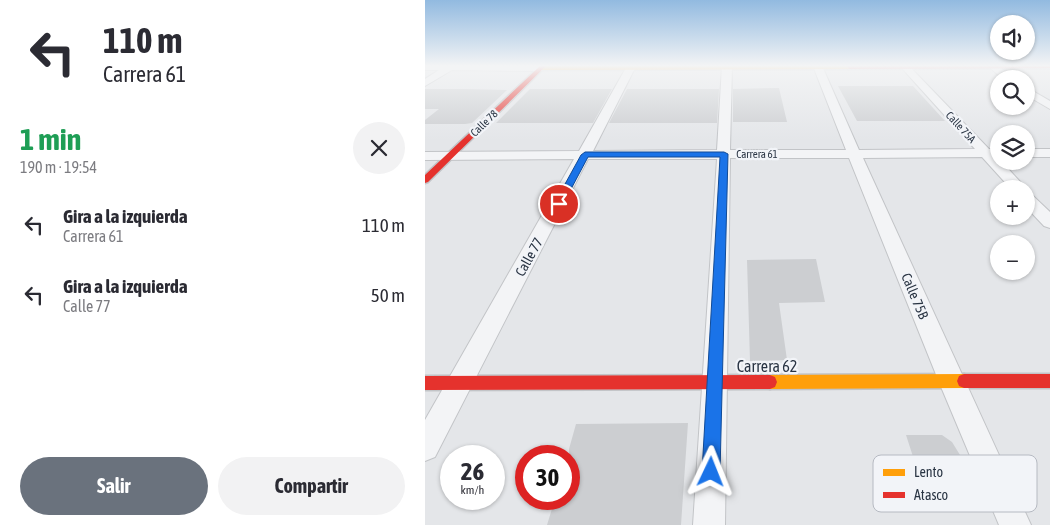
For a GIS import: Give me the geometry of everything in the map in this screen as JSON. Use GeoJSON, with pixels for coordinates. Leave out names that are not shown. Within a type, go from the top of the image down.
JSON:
{"type":"FeatureCollection","features":[{"type":"Feature","properties":{"kind":"street","name":"Calle 78"},"geometry":{"type":"LineString","coordinates":[[425,180],[518,90]]}},
{"type":"Feature","properties":{"kind":"street","name":"Calle 77"},"geometry":{"type":"LineString","coordinates":[[425,447],[619,90]]}},
{"type":"Feature","properties":{"kind":"street"},"geometry":{"type":"LineString","coordinates":[[709,525],[726,90]]}},
{"type":"Feature","properties":{"kind":"street","name":"Calle 75B"},"geometry":{"type":"LineString","coordinates":[[827,90],[984,455]]}},
{"type":"Feature","properties":{"kind":"street","name":"Calle 75A"},"geometry":{"type":"LineString","coordinates":[[929,90],[990,151]]}},
{"type":"Feature","properties":{"kind":"street"},"geometry":{"type":"LineString","coordinates":[[1035,96],[1050,106]]}},
{"type":"Feature","properties":{"kind":"street","name":"Carrera 61"},"geometry":{"type":"LineString","coordinates":[[425,156],[990,153]]}},
{"type":"Feature","properties":{"kind":"street"},"geometry":{"type":"LineString","coordinates":[[1035,153],[1050,153]]}},
{"type":"Feature","properties":{"kind":"street"},"geometry":{"type":"LineString","coordinates":[[1035,206],[1050,222]]}},
{"type":"Feature","properties":{"kind":"street","name":"Carrera 62"},"geometry":{"type":"LineString","coordinates":[[425,383],[1050,382]]}},
{"type":"Feature","properties":{"kind":"street","name":"Calle 75B"},"geometry":{"type":"LineString","coordinates":[[1009,512],[1015,525]]}},
{"type":"Feature","properties":{"kind":"building"},"geometry":{"type":"Polygon","coordinates":[[[425,90],[506,90],[472,123],[425,124],[425,120],[439,109],[425,109],[425,90]]]}},
{"type":"Feature","properties":{"kind":"building"},"geometry":{"type":"Polygon","coordinates":[[[528,90],[611,90],[593,123],[496,123],[528,90]]]}},
{"type":"Feature","properties":{"kind":"building"},"geometry":{"type":"Polygon","coordinates":[[[626,90],[719,90],[717,123],[609,123],[626,90]]]}},
{"type":"Feature","properties":{"kind":"building"},"geometry":{"type":"Polygon","coordinates":[[[733,90],[780,90],[787,122],[733,122],[733,90]]]}},
{"type":"Feature","properties":{"kind":"building"},"geometry":{"type":"Polygon","coordinates":[[[840,90],[917,90],[945,121],[857,121],[840,90]]]}},
{"type":"Feature","properties":{"kind":"building"},"geometry":{"type":"Polygon","coordinates":[[[816,259],[825,302],[779,303],[787,360],[750,361],[747,260],[816,259]]]}},
{"type":"Feature","properties":{"kind":"building"},"geometry":{"type":"Polygon","coordinates":[[[688,423],[681,525],[547,525],[552,510],[580,510],[580,445],[570,445],[576,424],[688,423]]]}},
{"type":"Feature","properties":{"kind":"building"},"geometry":{"type":"Polygon","coordinates":[[[906,435],[942,435],[952,442],[960,455],[912,455],[906,435]]]}},
{"type":"Feature","properties":{"kind":"traffic: slow"},"geometry":{"type":"LineString","coordinates":[[770,382],[964,381]]}},
{"type":"Feature","properties":{"kind":"traffic: jam"},"geometry":{"type":"LineString","coordinates":[[425,180],[518,90]]}},
{"type":"Feature","properties":{"kind":"traffic: jam"},"geometry":{"type":"LineString","coordinates":[[964,381],[1050,381]]}},
{"type":"Feature","properties":{"kind":"traffic: jam"},"geometry":{"type":"LineString","coordinates":[[425,383],[770,382]]}},
{"type":"Feature","properties":{"kind":"route"},"geometry":{"type":"LineString","coordinates":[[559,204],[585,155],[724,154],[711,472]]}}]}
